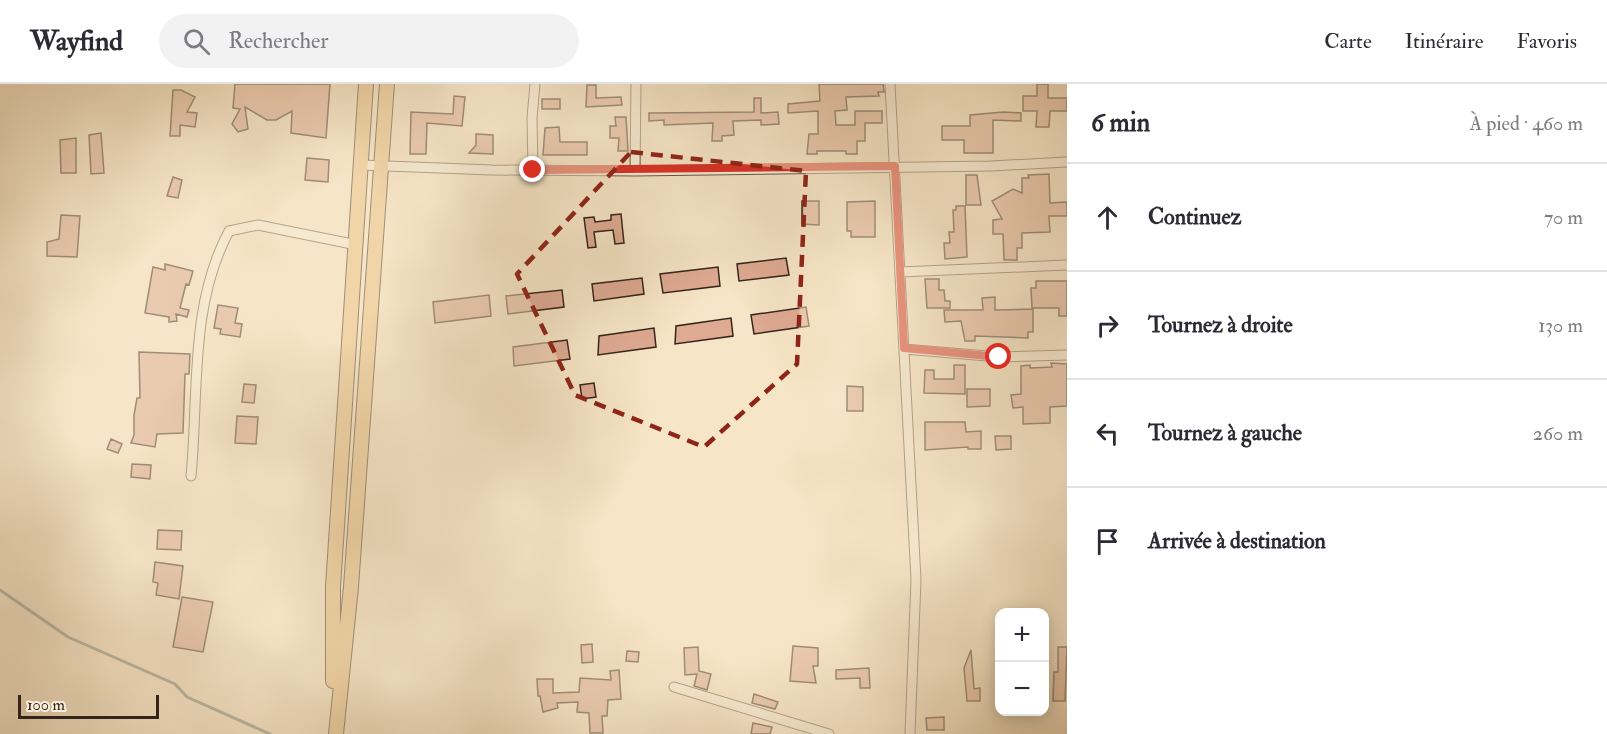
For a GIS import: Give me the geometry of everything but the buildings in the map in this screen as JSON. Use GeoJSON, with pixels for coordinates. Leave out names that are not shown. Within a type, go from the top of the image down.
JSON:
{"type":"FeatureCollection","features":[{"type":"Feature","properties":{"kind":"highway"},"geometry":{"type":"LineString","coordinates":[[335,734],[333,586],[366,84]]}},
{"type":"Feature","properties":{"kind":"highway"},"geometry":{"type":"LineString","coordinates":[[335,734],[351,587],[387,84]]}},
{"type":"Feature","properties":{"kind":"street"},"geometry":{"type":"LineString","coordinates":[[533,170],[532,118],[535,84]]}},
{"type":"Feature","properties":{"kind":"street"},"geometry":{"type":"LineString","coordinates":[[635,171],[636,84]]}},
{"type":"Feature","properties":{"kind":"street"},"geometry":{"type":"LineString","coordinates":[[890,84],[916,580],[910,734]]}},
{"type":"Feature","properties":{"kind":"street"},"geometry":{"type":"LineString","coordinates":[[361,165],[635,171],[991,166],[1067,162]]}},
{"type":"Feature","properties":{"kind":"street"},"geometry":{"type":"LineString","coordinates":[[191,476],[196,430],[196,369],[203,309],[216,256],[229,231],[258,225],[357,245]]}},
{"type":"Feature","properties":{"kind":"street"},"geometry":{"type":"LineString","coordinates":[[900,272],[1067,265]]}},
{"type":"Feature","properties":{"kind":"street"},"geometry":{"type":"LineString","coordinates":[[904,348],[999,357],[1067,355]]}},
{"type":"Feature","properties":{"kind":"street"},"geometry":{"type":"LineString","coordinates":[[674,687],[829,734]]}},
{"type":"Feature","properties":{"kind":"highlighted area"},"geometry":{"type":"Polygon","coordinates":[[[631,152],[806,171],[797,364],[704,447],[575,395],[517,274],[631,152]]]}},
{"type":"Feature","properties":{"kind":"waterway"},"geometry":{"type":"LineString","coordinates":[[0,590],[68,637],[175,684],[187,697],[270,734]]}},
{"type":"Feature","properties":{"kind":"route"},"geometry":{"type":"LineString","coordinates":[[533,170],[635,171],[895,166],[904,348],[999,357]]}}]}
